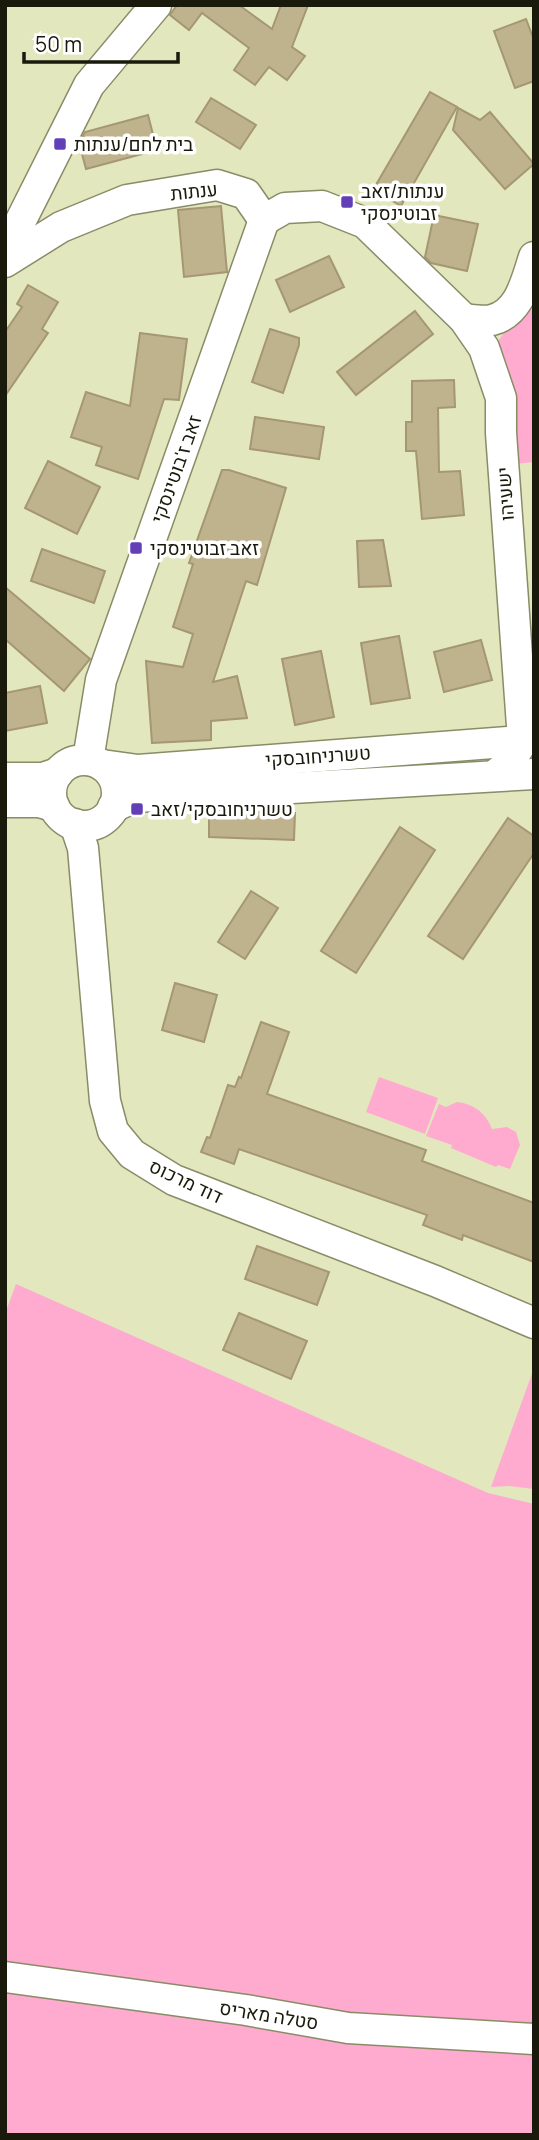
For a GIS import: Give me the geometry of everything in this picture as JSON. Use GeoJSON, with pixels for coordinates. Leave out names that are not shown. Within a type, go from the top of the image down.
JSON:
{"type":"FeatureCollection","features":[{"type":"Feature","properties":{"kind":"street"},"geometry":{"type":"LineString","coordinates":[[5,252],[89,85],[156,5]]}},
{"type":"Feature","properties":{"kind":"street","name":"ענתות"},"geometry":{"type":"LineString","coordinates":[[5,262],[61,228],[127,200],[217,185],[246,194],[264,220]]}},
{"type":"Feature","properties":{"kind":"street"},"geometry":{"type":"LineString","coordinates":[[264,220],[285,208],[322,206],[365,223],[464,319],[491,321],[508,313],[523,292],[534,257]]}},
{"type":"Feature","properties":{"kind":"street","name":"זאב ז'בוטינסקי"},"geometry":{"type":"LineString","coordinates":[[95,762],[101,680],[264,220]]}},
{"type":"Feature","properties":{"kind":"street","name":"ישעיהו"},"geometry":{"type":"LineString","coordinates":[[464,319],[484,348],[501,398],[501,433],[528,740]]}},
{"type":"Feature","properties":{"kind":"street"},"geometry":{"type":"LineString","coordinates":[[495,776],[509,764],[528,740]]}},
{"type":"Feature","properties":{"kind":"street","name":"טשרניחובסקי"},"geometry":{"type":"LineString","coordinates":[[95,762],[138,770],[528,740]]}},
{"type":"Feature","properties":{"kind":"street"},"geometry":{"type":"LineString","coordinates":[[77,761],[95,762],[115,779],[117,798],[84,822],[52,789],[58,773],[66,765],[77,761]]}},
{"type":"Feature","properties":{"kind":"street"},"geometry":{"type":"LineString","coordinates":[[5,778],[43,778],[58,773]]}},
{"type":"Feature","properties":{"kind":"street","name":"טשרניחובסקי"},"geometry":{"type":"LineString","coordinates":[[5,802],[39,802],[84,822],[135,797],[534,774]]}},
{"type":"Feature","properties":{"kind":"street","name":"דוד מרכוס"},"geometry":{"type":"LineString","coordinates":[[84,822],[105,1101],[113,1131],[132,1154],[174,1180],[435,1281],[534,1323]]}},
{"type":"Feature","properties":{"kind":"street","name":"סטלה מאריס"},"geometry":{"type":"LineString","coordinates":[[5,1976],[348,2028],[534,2039]]}},
{"type":"Feature","properties":{"kind":"shaded area"},"geometry":{"type":"Polygon","coordinates":[[[523,308],[534,310],[534,462],[516,464],[495,345],[523,308]]]}},
{"type":"Feature","properties":{"kind":"shaded area"},"geometry":{"type":"Polygon","coordinates":[[[379,1077],[438,1098],[425,1134],[366,1112],[379,1077]]]}},
{"type":"Feature","properties":{"kind":"shaded area"},"geometry":{"type":"Polygon","coordinates":[[[457,1102],[479,1110],[492,1129],[507,1127],[516,1132],[520,1145],[510,1169],[498,1165],[496,1167],[451,1148],[452,1145],[426,1136],[439,1104],[446,1107],[457,1102]]]}},
{"type":"Feature","properties":{"kind":"shaded area"},"geometry":{"type":"Polygon","coordinates":[[[16,1284],[488,1493],[534,1504],[534,2135],[5,2135],[5,1314],[16,1284]]]}},
{"type":"Feature","properties":{"kind":"shaded area"},"geometry":{"type":"Polygon","coordinates":[[[534,1368],[534,1489],[491,1487],[534,1368]]]}},
{"type":"Feature","properties":{"kind":"building"},"geometry":{"type":"Polygon","coordinates":[[[177,5],[239,5],[272,29],[281,5],[308,5],[292,47],[305,56],[287,80],[269,67],[255,85],[234,70],[249,48],[202,13],[189,30],[170,15],[177,5]]]}},
{"type":"Feature","properties":{"kind":"building"},"geometry":{"type":"Polygon","coordinates":[[[526,19],[534,40],[534,81],[515,88],[494,31],[526,19]]]}},
{"type":"Feature","properties":{"kind":"building"},"geometry":{"type":"Polygon","coordinates":[[[430,92],[457,107],[401,206],[373,190],[430,92]]]}},
{"type":"Feature","properties":{"kind":"building"},"geometry":{"type":"Polygon","coordinates":[[[211,98],[256,125],[240,149],[196,122],[211,98]]]}},
{"type":"Feature","properties":{"kind":"building"},"geometry":{"type":"Polygon","coordinates":[[[458,108],[480,120],[490,112],[534,164],[505,189],[453,130],[458,108]]]}},
{"type":"Feature","properties":{"kind":"building"},"geometry":{"type":"Polygon","coordinates":[[[148,115],[157,150],[86,169],[79,143],[85,132],[148,115]]]}},
{"type":"Feature","properties":{"kind":"building"},"geometry":{"type":"Polygon","coordinates":[[[221,206],[227,272],[184,277],[178,210],[221,206]]]}},
{"type":"Feature","properties":{"kind":"building"},"geometry":{"type":"Polygon","coordinates":[[[434,215],[478,224],[467,271],[431,263],[425,257],[434,215]]]}},
{"type":"Feature","properties":{"kind":"building"},"geometry":{"type":"Polygon","coordinates":[[[329,256],[344,287],[290,312],[276,280],[329,256]]]}},
{"type":"Feature","properties":{"kind":"building"},"geometry":{"type":"Polygon","coordinates":[[[28,285],[58,302],[42,329],[48,333],[5,396],[5,332],[22,307],[17,304],[28,285]]]}},
{"type":"Feature","properties":{"kind":"building"},"geometry":{"type":"Polygon","coordinates":[[[415,311],[433,334],[356,395],[337,372],[415,311]]]}},
{"type":"Feature","properties":{"kind":"building"},"geometry":{"type":"Polygon","coordinates":[[[270,329],[299,338],[283,393],[252,382],[270,329]]]}},
{"type":"Feature","properties":{"kind":"building"},"geometry":{"type":"Polygon","coordinates":[[[140,333],[187,339],[179,400],[164,399],[138,479],[96,465],[102,447],[71,437],[86,392],[130,406],[140,333]]]}},
{"type":"Feature","properties":{"kind":"building"},"geometry":{"type":"Polygon","coordinates":[[[454,380],[455,407],[438,408],[439,472],[460,471],[464,515],[422,519],[416,451],[406,451],[406,422],[412,422],[412,381],[454,380]]]}},
{"type":"Feature","properties":{"kind":"building"},"geometry":{"type":"Polygon","coordinates":[[[255,417],[324,427],[319,459],[250,449],[255,417]]]}},
{"type":"Feature","properties":{"kind":"building"},"geometry":{"type":"Polygon","coordinates":[[[48,461],[100,487],[77,534],[25,508],[48,461]]]}},
{"type":"Feature","properties":{"kind":"building"},"geometry":{"type":"Polygon","coordinates":[[[222,470],[286,488],[257,585],[246,581],[213,682],[237,676],[247,718],[211,721],[211,740],[152,743],[146,661],[183,667],[193,634],[173,627],[193,564],[189,563],[222,470]]]}},
{"type":"Feature","properties":{"kind":"building"},"geometry":{"type":"Polygon","coordinates":[[[383,540],[391,586],[359,587],[357,541],[383,540]]]}},
{"type":"Feature","properties":{"kind":"building"},"geometry":{"type":"Polygon","coordinates":[[[42,549],[105,571],[94,603],[31,581],[42,549]]]}},
{"type":"Feature","properties":{"kind":"building"},"geometry":{"type":"Polygon","coordinates":[[[5,587],[90,659],[64,691],[5,639],[5,587]]]}},
{"type":"Feature","properties":{"kind":"building"},"geometry":{"type":"Polygon","coordinates":[[[399,636],[410,698],[371,704],[361,643],[399,636]]]}},
{"type":"Feature","properties":{"kind":"building"},"geometry":{"type":"Polygon","coordinates":[[[481,640],[492,680],[444,692],[434,652],[481,640]]]}},
{"type":"Feature","properties":{"kind":"building"},"geometry":{"type":"Polygon","coordinates":[[[321,651],[334,717],[295,725],[282,659],[321,651]]]}},
{"type":"Feature","properties":{"kind":"building"},"geometry":{"type":"Polygon","coordinates":[[[40,686],[47,723],[5,731],[5,693],[40,686]]]}},
{"type":"Feature","properties":{"kind":"building"},"geometry":{"type":"Polygon","coordinates":[[[209,811],[295,813],[294,840],[209,837],[209,811]]]}},
{"type":"Feature","properties":{"kind":"building"},"geometry":{"type":"Polygon","coordinates":[[[508,818],[534,836],[534,853],[463,959],[428,936],[508,818]]]}},
{"type":"Feature","properties":{"kind":"building"},"geometry":{"type":"Polygon","coordinates":[[[400,827],[435,850],[356,973],[321,951],[400,827]]]}},
{"type":"Feature","properties":{"kind":"building"},"geometry":{"type":"Polygon","coordinates":[[[251,891],[278,908],[245,959],[218,942],[251,891]]]}},
{"type":"Feature","properties":{"kind":"building"},"geometry":{"type":"Polygon","coordinates":[[[175,983],[217,995],[204,1042],[162,1030],[175,983]]]}},
{"type":"Feature","properties":{"kind":"building"},"geometry":{"type":"Polygon","coordinates":[[[261,1022],[289,1032],[267,1094],[426,1150],[422,1161],[534,1203],[534,1262],[463,1235],[462,1240],[423,1225],[427,1215],[239,1149],[234,1164],[201,1152],[207,1137],[210,1138],[228,1085],[235,1087],[239,1077],[241,1078],[261,1022]]]}},
{"type":"Feature","properties":{"kind":"building"},"geometry":{"type":"Polygon","coordinates":[[[257,1246],[329,1272],[317,1305],[245,1279],[257,1246]]]}},
{"type":"Feature","properties":{"kind":"building"},"geometry":{"type":"Polygon","coordinates":[[[239,1313],[307,1341],[291,1379],[223,1350],[239,1313]]]}},
{"type":"Feature","properties":{"kind":"place","name":"בית לחם/ענתות"},"geometry":{"type":"Point","coordinates":[60,144]}},
{"type":"Feature","properties":{"kind":"place","name":"ענתות/זאב זבוטינסקי"},"geometry":{"type":"Point","coordinates":[347,202]}},
{"type":"Feature","properties":{"kind":"place","name":"זאב זבוטינסקי"},"geometry":{"type":"Point","coordinates":[136,548]}},
{"type":"Feature","properties":{"kind":"place","name":"טשרניחובסקי/זאב"},"geometry":{"type":"Point","coordinates":[137,809]}}]}
